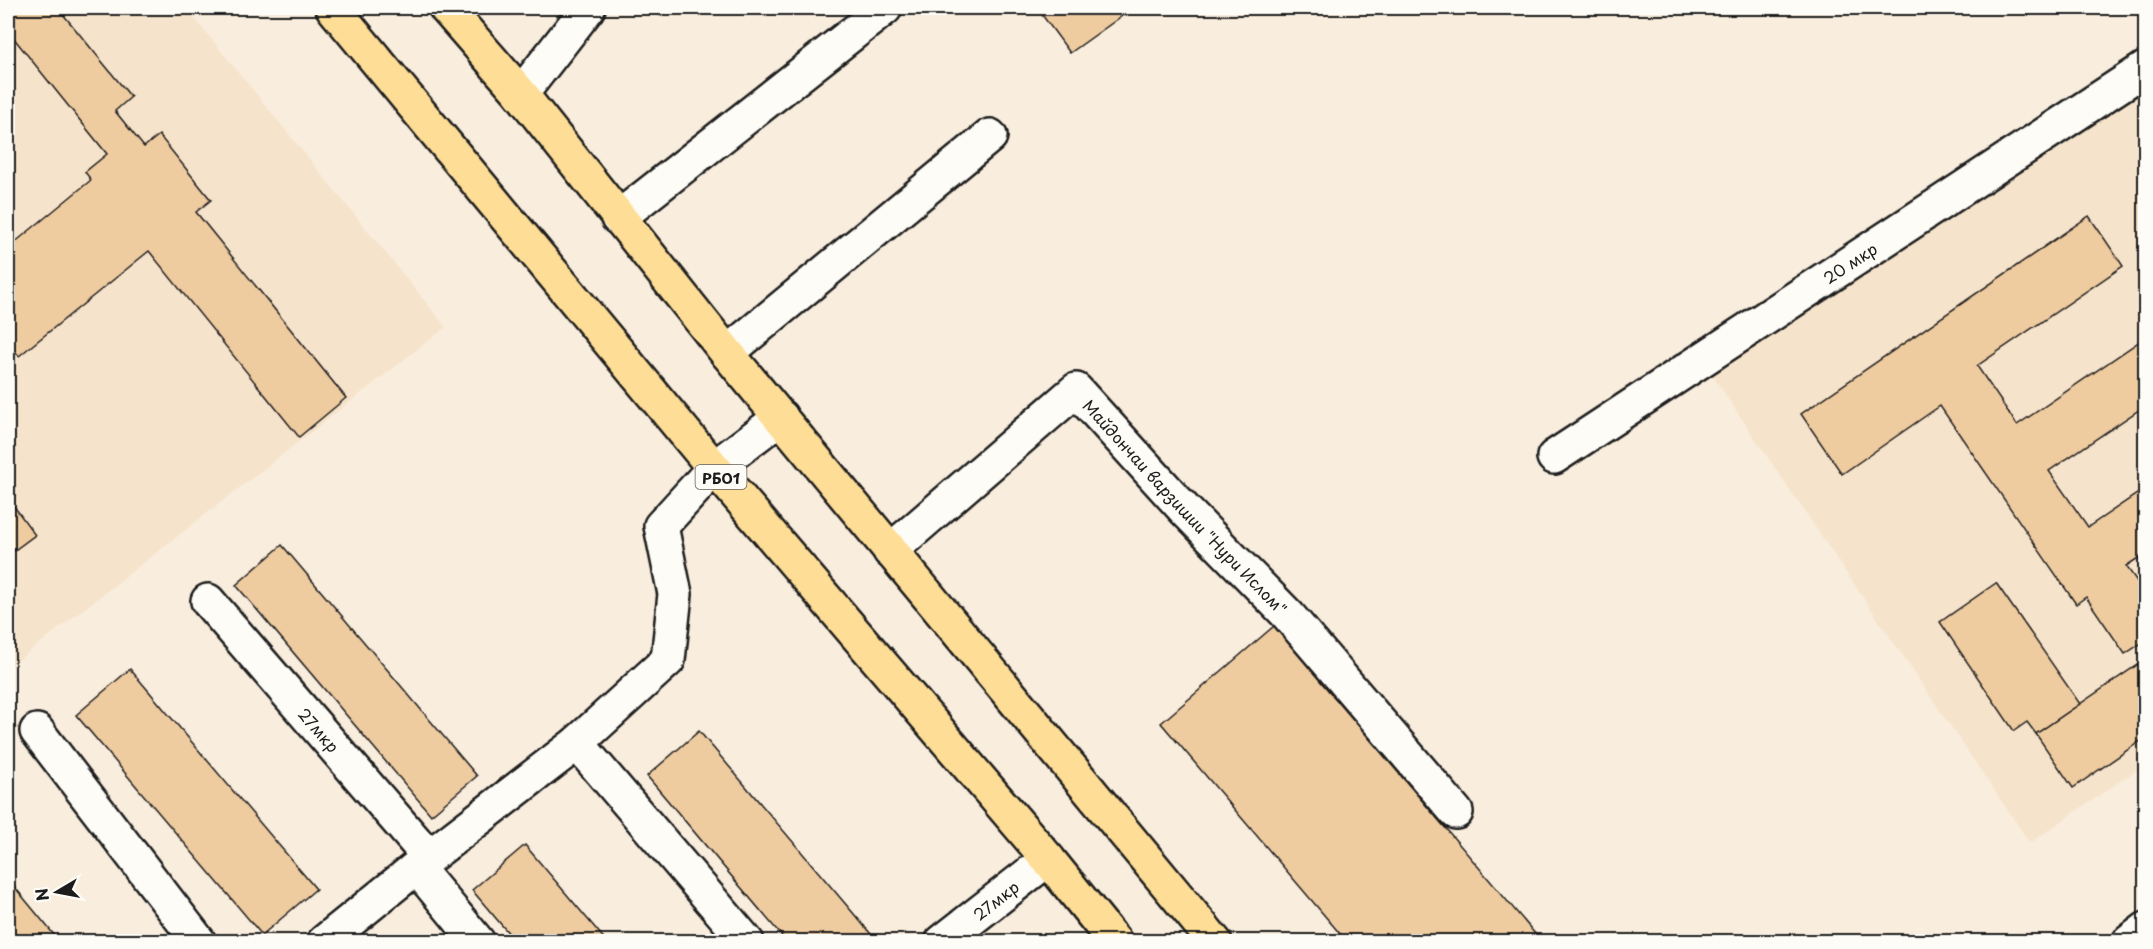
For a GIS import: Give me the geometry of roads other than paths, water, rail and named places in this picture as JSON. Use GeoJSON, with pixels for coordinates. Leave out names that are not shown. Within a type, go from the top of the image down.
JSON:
{"type":"FeatureCollection","features":[{"type":"Feature","properties":{"kind":"highway","name":"РБ01"},"geometry":{"type":"LineString","coordinates":[[333,8],[714,468],[1048,859],[1115,942]]}},
{"type":"Feature","properties":{"kind":"highway"},"geometry":{"type":"LineString","coordinates":[[446,8],[521,94],[727,353],[1215,942]]}},
{"type":"Feature","properties":{"kind":"street"},"geometry":{"type":"LineString","coordinates":[[521,94],[588,8]]}},
{"type":"Feature","properties":{"kind":"street"},"geometry":{"type":"LineString","coordinates":[[618,218],[885,8]]}},
{"type":"Feature","properties":{"kind":"street","name":"20 мкр"},"geometry":{"type":"LineString","coordinates":[[1554,457],[2145,68]]}},
{"type":"Feature","properties":{"kind":"street"},"geometry":{"type":"LineString","coordinates":[[727,353],[990,136]]}},
{"type":"Feature","properties":{"kind":"street","name":"Майдончаи варзишии \"Нури Ислом\""},"geometry":{"type":"LineString","coordinates":[[890,551],[1076,390],[1185,510],[1288,615],[1456,812]]}},
{"type":"Feature","properties":{"kind":"street"},"geometry":{"type":"LineString","coordinates":[[324,942],[577,743],[668,660],[675,594],[661,526],[714,468],[782,417]]}},
{"type":"Feature","properties":{"kind":"street","name":"27мкр"},"geometry":{"type":"LineString","coordinates":[[208,601],[423,862],[477,942]]}},
{"type":"Feature","properties":{"kind":"street"},"geometry":{"type":"LineString","coordinates":[[37,731],[199,942]]}},
{"type":"Feature","properties":{"kind":"street"},"geometry":{"type":"LineString","coordinates":[[577,743],[747,942]]}},
{"type":"Feature","properties":{"kind":"street","name":"27мкр"},"geometry":{"type":"LineString","coordinates":[[942,942],[1048,859]]}},
{"type":"Feature","properties":{"kind":"street"},"geometry":{"type":"LineString","coordinates":[[2128,942],[2145,929]]}}]}
